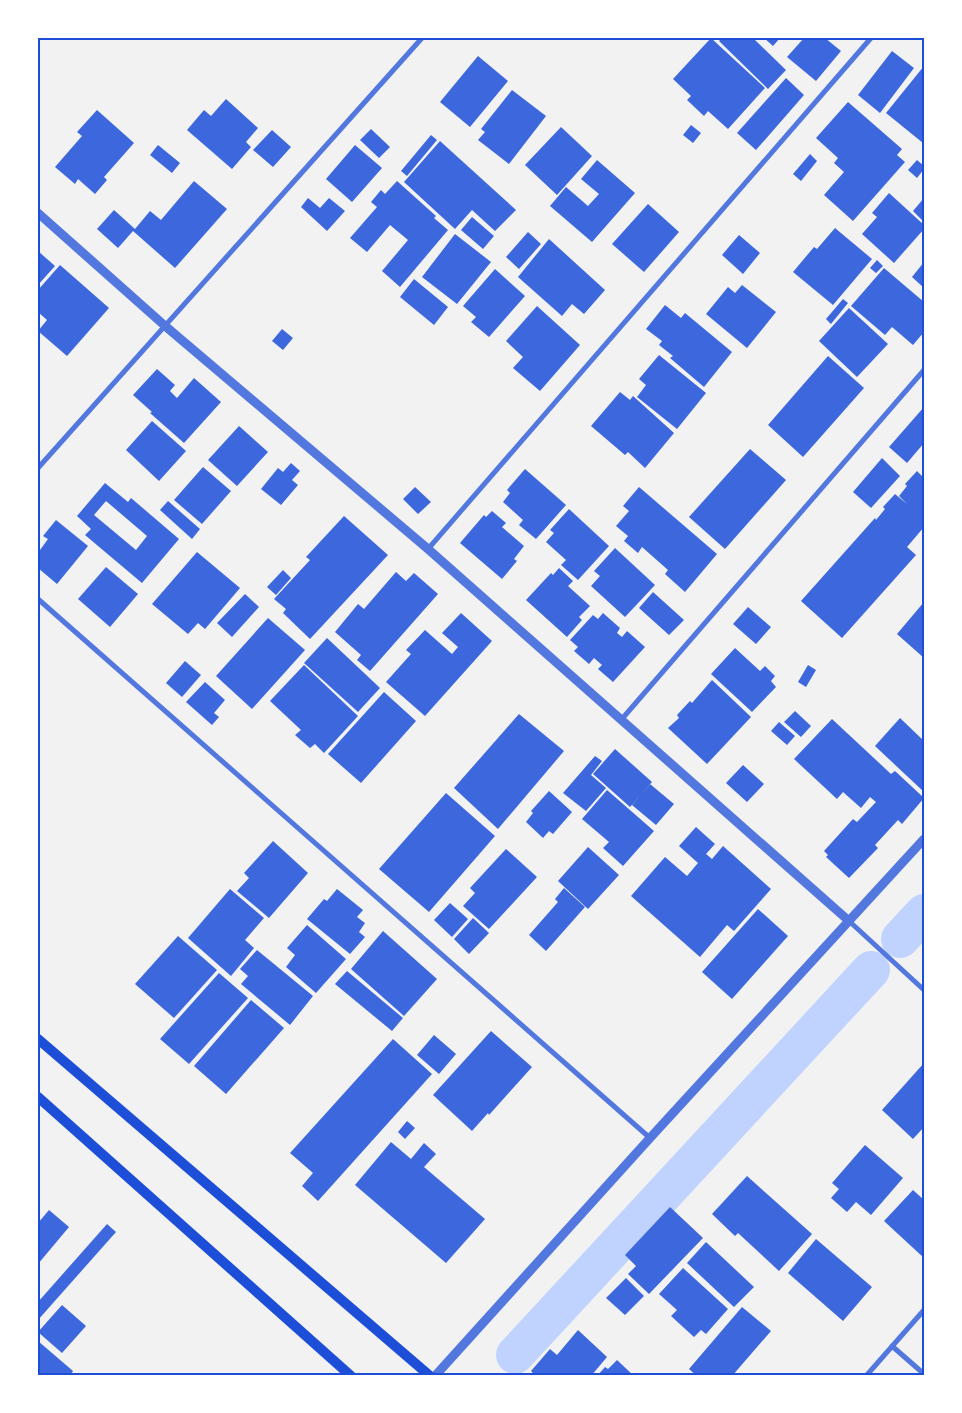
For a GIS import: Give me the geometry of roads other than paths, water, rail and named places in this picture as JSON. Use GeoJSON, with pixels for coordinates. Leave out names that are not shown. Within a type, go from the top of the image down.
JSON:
{"type":"FeatureCollection","features":[{"type":"Feature","properties":{"kind":"main road"},"geometry":{"type":"LineString","coordinates":[[38,1039],[430,1376]]}},
{"type":"Feature","properties":{"kind":"main road"},"geometry":{"type":"LineString","coordinates":[[38,1097],[351,1376]]}},
{"type":"Feature","properties":{"kind":"street"},"geometry":{"type":"LineString","coordinates":[[38,468],[422,38]]}},
{"type":"Feature","properties":{"kind":"street"},"geometry":{"type":"LineString","coordinates":[[428,550],[871,38]]}},
{"type":"Feature","properties":{"kind":"street"},"geometry":{"type":"LineString","coordinates":[[38,213],[164,325],[428,550],[849,920],[924,990]]}},
{"type":"Feature","properties":{"kind":"street"},"geometry":{"type":"LineString","coordinates":[[621,720],[924,370]]}},
{"type":"Feature","properties":{"kind":"street"},"geometry":{"type":"LineString","coordinates":[[38,599],[650,1138]]}},
{"type":"Feature","properties":{"kind":"street"},"geometry":{"type":"LineString","coordinates":[[435,1376],[924,839]]}},
{"type":"Feature","properties":{"kind":"street"},"geometry":{"type":"LineString","coordinates":[[866,1376],[924,1310]]}},
{"type":"Feature","properties":{"kind":"street"},"geometry":{"type":"LineString","coordinates":[[892,1346],[924,1374]]}},
{"type":"Feature","properties":{"kind":"waterway"},"geometry":{"type":"LineString","coordinates":[[900,939],[924,913]]}},
{"type":"Feature","properties":{"kind":"waterway"},"geometry":{"type":"LineString","coordinates":[[515,1355],[871,970]]}}]}
